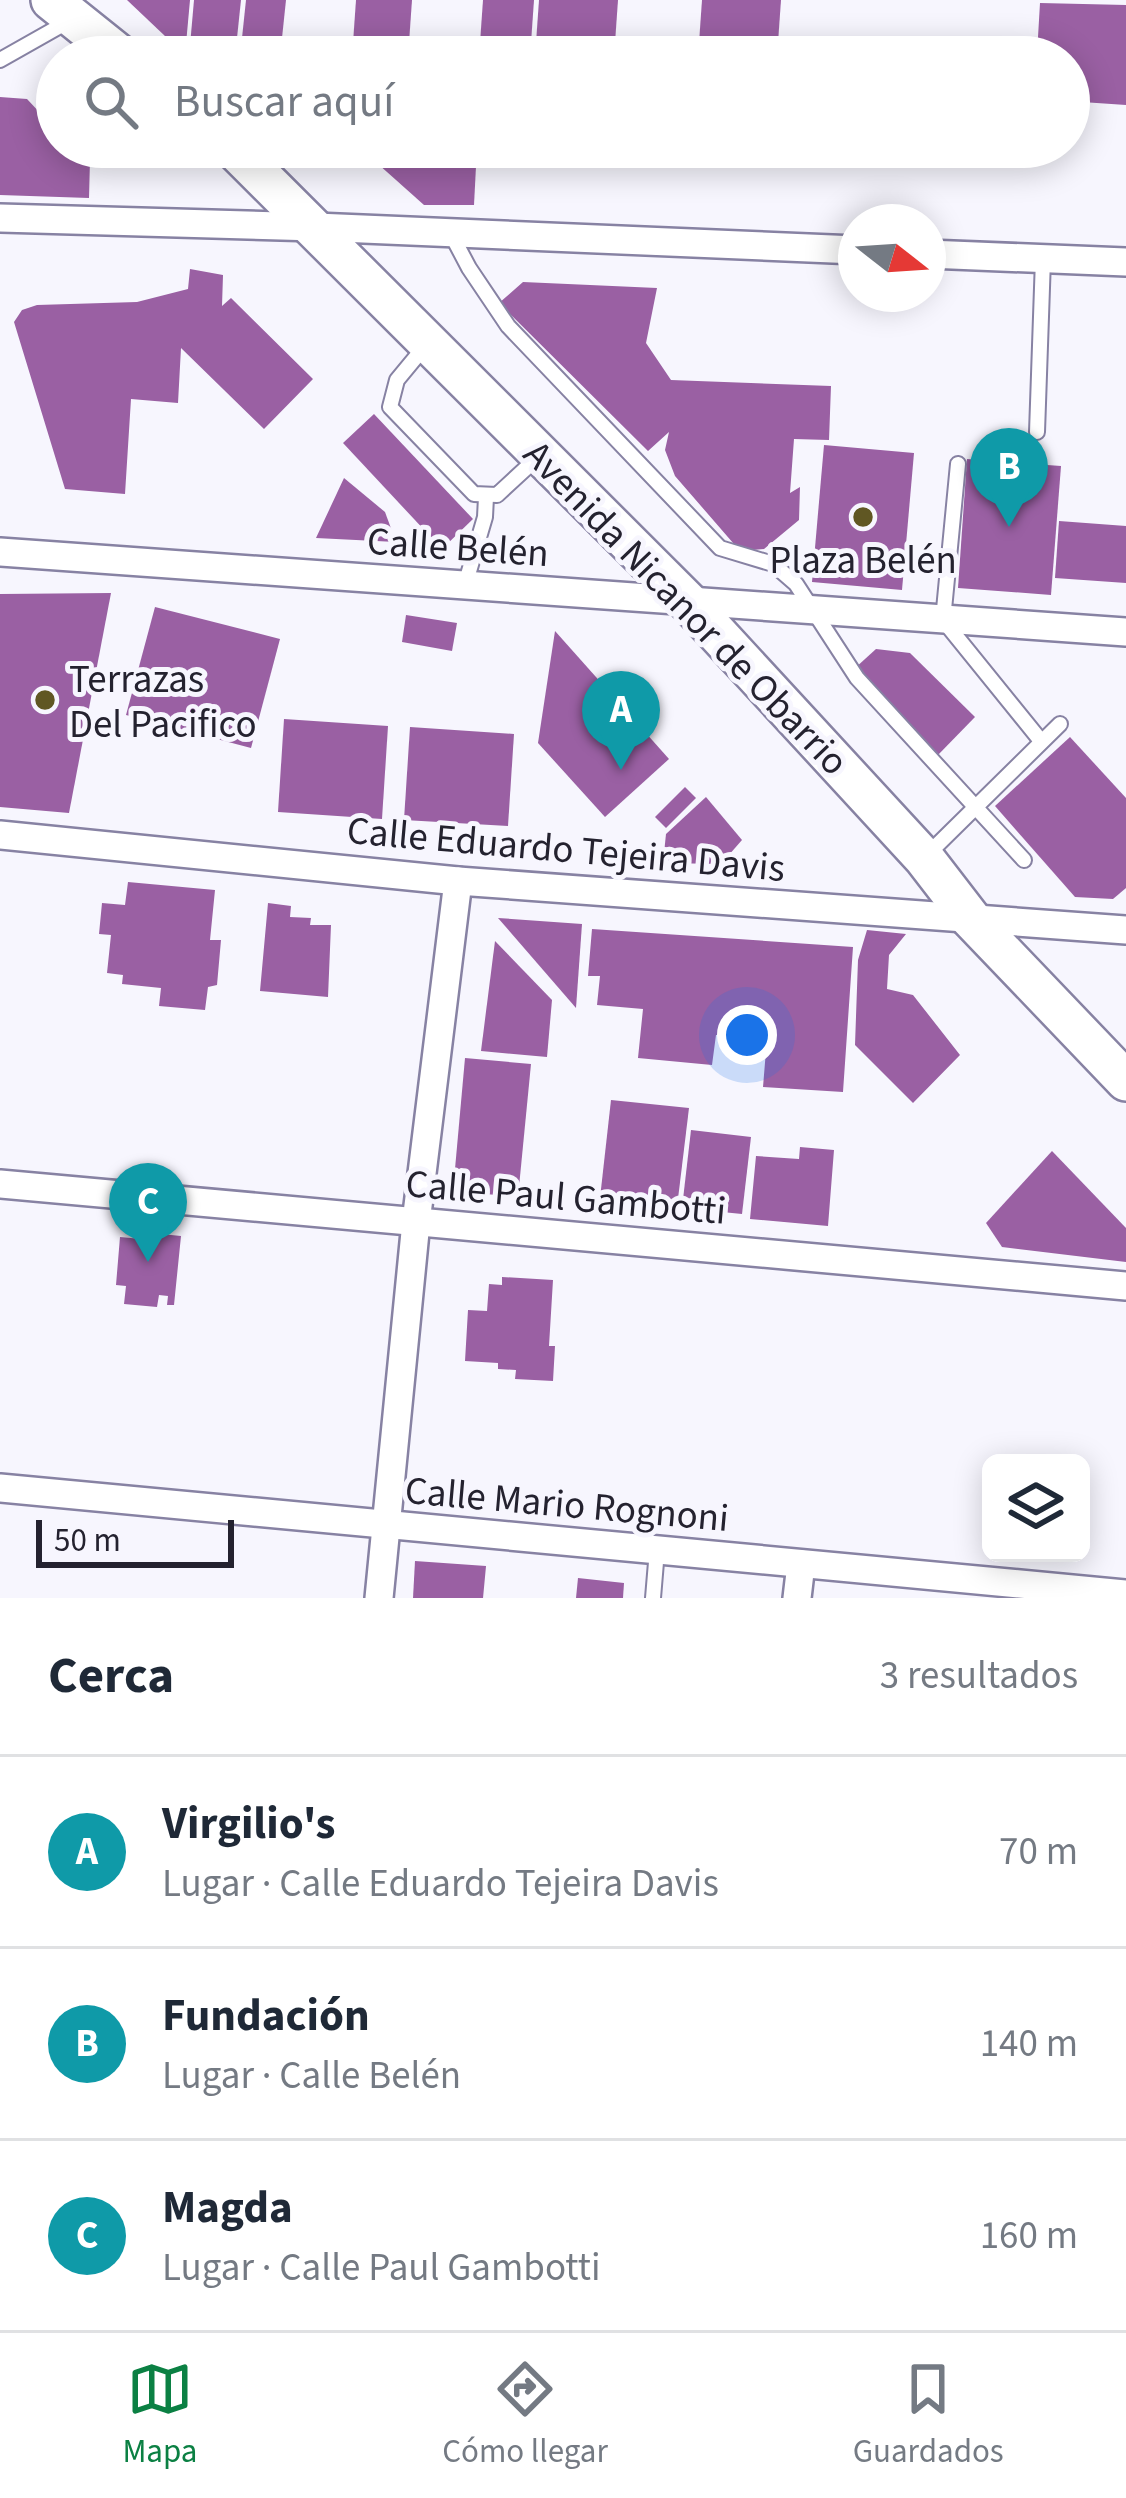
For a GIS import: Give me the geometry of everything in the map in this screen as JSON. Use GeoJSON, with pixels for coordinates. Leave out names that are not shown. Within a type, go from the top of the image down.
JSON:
{"type":"FeatureCollection","features":[{"type":"Feature","properties":{"kind":"main road"},"geometry":{"type":"LineString","coordinates":[[63,9],[96,36]]}},
{"type":"Feature","properties":{"kind":"main road","name":"Avenida Nicanor de Obarrio"},"geometry":{"type":"LineString","coordinates":[[254,168],[689,603],[924,858],[971,919],[1126,1081]]}},
{"type":"Feature","properties":{"kind":"street"},"geometry":{"type":"LineString","coordinates":[[0,218],[838,249]]}},
{"type":"Feature","properties":{"kind":"street"},"geometry":{"type":"LineString","coordinates":[[946,255],[1126,262]]}},
{"type":"Feature","properties":{"kind":"street","name":"Calle Belén"},"geometry":{"type":"LineString","coordinates":[[0,552],[1126,632]]}},
{"type":"Feature","properties":{"kind":"street","name":"Calle Eduardo Tejeira Davis"},"geometry":{"type":"LineString","coordinates":[[0,835],[458,881],[1126,931]]}},
{"type":"Feature","properties":{"kind":"street"},"geometry":{"type":"LineString","coordinates":[[380,1598],[416,1222],[458,881]]}},
{"type":"Feature","properties":{"kind":"street","name":"Calle Paul Gambotti"},"geometry":{"type":"LineString","coordinates":[[0,1184],[1126,1286]]}},
{"type":"Feature","properties":{"kind":"street","name":"Calle Mario Rognoni"},"geometry":{"type":"LineString","coordinates":[[0,1488],[801,1564],[910,1586],[1126,1594]]}},
{"type":"Feature","properties":{"kind":"street"},"geometry":{"type":"LineString","coordinates":[[797,1598],[801,1564]]}},
{"type":"Feature","properties":{"kind":"lane"},"geometry":{"type":"LineString","coordinates":[[0,60],[63,9]]}},
{"type":"Feature","properties":{"kind":"lane"},"geometry":{"type":"LineString","coordinates":[[450,232],[508,326],[720,548],[773,564],[796,584],[857,678],[1024,860]]}},
{"type":"Feature","properties":{"kind":"lane"},"geometry":{"type":"LineString","coordinates":[[1037,432],[1043,259]]}},
{"type":"Feature","properties":{"kind":"lane"},"geometry":{"type":"LineString","coordinates":[[429,341],[397,380],[390,407],[474,494],[496,495],[542,454]]}},
{"type":"Feature","properties":{"kind":"lane"},"geometry":{"type":"LineString","coordinates":[[958,464],[943,620],[1041,741]]}},
{"type":"Feature","properties":{"kind":"lane"},"geometry":{"type":"LineString","coordinates":[[465,585],[485,518],[486,497]]}},
{"type":"Feature","properties":{"kind":"lane"},"geometry":{"type":"LineString","coordinates":[[924,858],[1060,724]]}},
{"type":"Feature","properties":{"kind":"lane"},"geometry":{"type":"LineString","coordinates":[[653,1598],[657,1550]]}},
{"type":"Feature","properties":{"kind":"building"},"geometry":{"type":"Polygon","coordinates":[[[127,0],[190,0],[187,36],[165,36],[127,0]]]}},
{"type":"Feature","properties":{"kind":"building"},"geometry":{"type":"Polygon","coordinates":[[[194,0],[241,0],[237,36],[191,36],[194,0]]]}},
{"type":"Feature","properties":{"kind":"building"},"geometry":{"type":"Polygon","coordinates":[[[246,0],[286,0],[282,36],[242,36],[246,0]]]}},
{"type":"Feature","properties":{"kind":"building"},"geometry":{"type":"Polygon","coordinates":[[[356,0],[412,0],[409,36],[353,36],[356,0]]]}},
{"type":"Feature","properties":{"kind":"building"},"geometry":{"type":"Polygon","coordinates":[[[483,0],[534,0],[531,36],[480,36],[483,0]]]}},
{"type":"Feature","properties":{"kind":"building"},"geometry":{"type":"Polygon","coordinates":[[[539,0],[618,0],[615,36],[536,36],[539,0]]]}},
{"type":"Feature","properties":{"kind":"building"},"geometry":{"type":"Polygon","coordinates":[[[702,0],[781,0],[778,36],[699,36],[702,0]]]}},
{"type":"Feature","properties":{"kind":"building"},"geometry":{"type":"Polygon","coordinates":[[[1040,3],[1126,5],[1126,105],[1090,103],[1090,36],[1038,36],[1040,3]]]}},
{"type":"Feature","properties":{"kind":"building"},"geometry":{"type":"Polygon","coordinates":[[[0,97],[27,99],[36,109],[36,168],[90,168],[89,198],[0,195],[0,97]]]}},
{"type":"Feature","properties":{"kind":"building"},"geometry":{"type":"Polygon","coordinates":[[[383,168],[476,168],[474,205],[424,205],[383,168]]]}},
{"type":"Feature","properties":{"kind":"building"},"geometry":{"type":"Polygon","coordinates":[[[190,269],[223,275],[222,306],[231,298],[313,379],[264,429],[181,348],[178,403],[131,399],[125,494],[65,489],[14,322],[22,310],[37,305],[137,302],[188,289],[190,269]]]}},
{"type":"Feature","properties":{"kind":"building"},"geometry":{"type":"Polygon","coordinates":[[[523,282],[657,288],[646,343],[671,380],[831,386],[829,440],[794,439],[790,493],[800,487],[799,520],[764,549],[740,551],[675,476],[665,450],[669,432],[648,451],[499,303],[523,282]]]}},
{"type":"Feature","properties":{"kind":"building"},"geometry":{"type":"Polygon","coordinates":[[[374,414],[473,519],[442,549],[343,443],[374,414]]]}},
{"type":"Feature","properties":{"kind":"building","name":"Plaza Belén"},"geometry":{"type":"Polygon","coordinates":[[[824,445],[914,453],[902,590],[812,582],[824,445]]]}},
{"type":"Feature","properties":{"kind":"building"},"geometry":{"type":"Polygon","coordinates":[[[967,459],[1061,466],[1051,595],[958,588],[967,459]]]}},
{"type":"Feature","properties":{"kind":"building"},"geometry":{"type":"Polygon","coordinates":[[[344,478],[385,512],[396,542],[316,538],[344,478]]]}},
{"type":"Feature","properties":{"kind":"building"},"geometry":{"type":"Polygon","coordinates":[[[1059,521],[1126,526],[1126,583],[1055,578],[1059,521]]]}},
{"type":"Feature","properties":{"kind":"building","name":"Terrazas Del Pacifico"},"geometry":{"type":"Polygon","coordinates":[[[111,593],[69,813],[0,807],[0,594],[111,593]]]}},
{"type":"Feature","properties":{"kind":"building"},"geometry":{"type":"Polygon","coordinates":[[[155,607],[280,639],[251,748],[126,715],[155,607]]]}},
{"type":"Feature","properties":{"kind":"building"},"geometry":{"type":"Polygon","coordinates":[[[406,615],[457,623],[452,651],[402,642],[406,615]]]}},
{"type":"Feature","properties":{"kind":"building"},"geometry":{"type":"Polygon","coordinates":[[[555,631],[669,759],[605,817],[538,743],[555,631]]]}},
{"type":"Feature","properties":{"kind":"building"},"geometry":{"type":"Polygon","coordinates":[[[876,649],[910,653],[975,717],[937,756],[854,669],[876,649]]]}},
{"type":"Feature","properties":{"kind":"building"},"geometry":{"type":"Polygon","coordinates":[[[284,719],[388,726],[382,819],[278,812],[284,719]]]}},
{"type":"Feature","properties":{"kind":"building"},"geometry":{"type":"Polygon","coordinates":[[[410,727],[514,734],[508,826],[404,820],[410,727]]]}},
{"type":"Feature","properties":{"kind":"building"},"geometry":{"type":"Polygon","coordinates":[[[1070,737],[1126,798],[1126,888],[1113,899],[1075,897],[995,806],[1070,737]]]}},
{"type":"Feature","properties":{"kind":"building"},"geometry":{"type":"Polygon","coordinates":[[[685,787],[696,798],[666,828],[655,817],[685,787]]]}},
{"type":"Feature","properties":{"kind":"building"},"geometry":{"type":"Polygon","coordinates":[[[706,797],[742,840],[721,864],[663,863],[666,834],[706,797]]]}},
{"type":"Feature","properties":{"kind":"building"},"geometry":{"type":"Polygon","coordinates":[[[128,882],[215,890],[210,940],[221,940],[217,985],[208,987],[205,1010],[159,1006],[161,988],[122,984],[123,975],[107,973],[111,935],[99,934],[102,903],[125,905],[128,882]]]}},
{"type":"Feature","properties":{"kind":"building"},"geometry":{"type":"Polygon","coordinates":[[[268,903],[291,906],[290,917],[311,918],[310,925],[331,925],[328,997],[260,991],[268,903]]]}},
{"type":"Feature","properties":{"kind":"building"},"geometry":{"type":"Polygon","coordinates":[[[498,918],[582,924],[576,1008],[498,918]]]}},
{"type":"Feature","properties":{"kind":"building"},"geometry":{"type":"Polygon","coordinates":[[[592,929],[853,947],[843,1092],[763,1087],[767,1038],[716,1035],[712,1065],[638,1058],[643,1009],[597,1005],[600,976],[588,976],[592,929]]]}},
{"type":"Feature","properties":{"kind":"building"},"geometry":{"type":"Polygon","coordinates":[[[867,930],[906,934],[889,955],[887,989],[913,995],[960,1055],[913,1103],[855,1045],[858,960],[867,930]]]}},
{"type":"Feature","properties":{"kind":"building"},"geometry":{"type":"Polygon","coordinates":[[[495,941],[552,1000],[547,1057],[481,1051],[495,941]]]}},
{"type":"Feature","properties":{"kind":"building"},"geometry":{"type":"Polygon","coordinates":[[[465,1058],[531,1064],[518,1197],[453,1191],[465,1058]]]}},
{"type":"Feature","properties":{"kind":"building"},"geometry":{"type":"Polygon","coordinates":[[[611,1100],[689,1108],[677,1207],[600,1198],[611,1100]]]}},
{"type":"Feature","properties":{"kind":"building"},"geometry":{"type":"Polygon","coordinates":[[[691,1130],[751,1137],[742,1214],[682,1208],[691,1130]]]}},
{"type":"Feature","properties":{"kind":"building"},"geometry":{"type":"Polygon","coordinates":[[[800,1147],[834,1150],[828,1226],[750,1219],[756,1156],[799,1159],[800,1147]]]}},
{"type":"Feature","properties":{"kind":"building"},"geometry":{"type":"Polygon","coordinates":[[[1052,1151],[1126,1228],[1126,1262],[1002,1247],[986,1223],[1052,1151]]]}},
{"type":"Feature","properties":{"kind":"building"},"geometry":{"type":"Polygon","coordinates":[[[141,1232],[181,1236],[174,1305],[167,1305],[168,1296],[159,1295],[157,1307],[124,1304],[126,1286],[116,1285],[120,1237],[141,1239],[141,1232]]]}},
{"type":"Feature","properties":{"kind":"building"},"geometry":{"type":"Polygon","coordinates":[[[502,1277],[553,1280],[549,1346],[555,1346],[553,1381],[515,1379],[516,1370],[498,1369],[498,1363],[465,1361],[468,1310],[487,1311],[489,1284],[502,1285],[502,1277]]]}},
{"type":"Feature","properties":{"kind":"building"},"geometry":{"type":"Polygon","coordinates":[[[415,1561],[486,1566],[483,1598],[413,1598],[415,1561]]]}},
{"type":"Feature","properties":{"kind":"building"},"geometry":{"type":"Polygon","coordinates":[[[578,1578],[624,1583],[623,1598],[576,1598],[578,1578]]]}},
{"type":"Feature","properties":{"kind":"place","name":"Plaza Belén"},"geometry":{"type":"Point","coordinates":[863,517]}},
{"type":"Feature","properties":{"kind":"place","name":"Fundación"},"geometry":{"type":"Point","coordinates":[1009,527]}},
{"type":"Feature","properties":{"kind":"place","name":"Terrazas Del Pacifico"},"geometry":{"type":"Point","coordinates":[45,700]}},
{"type":"Feature","properties":{"kind":"place","name":"Virgilio's"},"geometry":{"type":"Point","coordinates":[621,770]}},
{"type":"Feature","properties":{"kind":"place","name":"Magda"},"geometry":{"type":"Point","coordinates":[148,1262]}}]}
